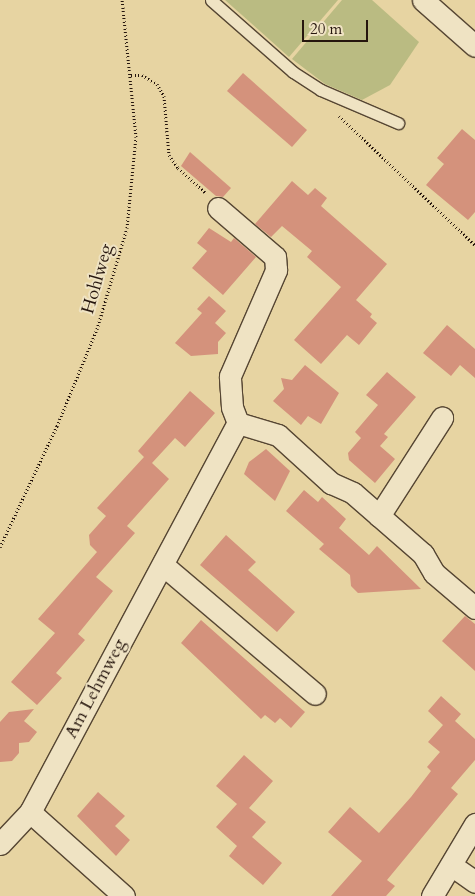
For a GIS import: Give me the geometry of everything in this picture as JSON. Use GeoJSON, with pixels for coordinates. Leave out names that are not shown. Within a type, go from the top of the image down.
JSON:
{"type":"FeatureCollection","features":[{"type":"Feature","properties":{"kind":"street"},"geometry":{"type":"LineString","coordinates":[[423,0],[475,46]]}},
{"type":"Feature","properties":{"kind":"street"},"geometry":{"type":"LineString","coordinates":[[218,208],[275,257],[276,270],[230,376],[232,407],[238,423],[278,435],[330,483],[353,493],[423,554],[434,573],[475,608]]}},
{"type":"Feature","properties":{"kind":"street"},"geometry":{"type":"LineString","coordinates":[[379,516],[442,418]]}},
{"type":"Feature","properties":{"kind":"street","name":"Am Lehmweg"},"geometry":{"type":"LineString","coordinates":[[0,844],[30,812],[238,423]]}},
{"type":"Feature","properties":{"kind":"street"},"geometry":{"type":"LineString","coordinates":[[163,565],[314,694]]}},
{"type":"Feature","properties":{"kind":"street"},"geometry":{"type":"LineString","coordinates":[[30,812],[124,896]]}},
{"type":"Feature","properties":{"kind":"street"},"geometry":{"type":"LineString","coordinates":[[432,896],[475,824]]}},
{"type":"Feature","properties":{"kind":"street"},"geometry":{"type":"LineString","coordinates":[[451,864],[475,882]]}},
{"type":"Feature","properties":{"kind":"lane"},"geometry":{"type":"LineString","coordinates":[[211,0],[293,72],[321,90],[398,123]]}},
{"type":"Feature","properties":{"kind":"path","name":"Hohlweg"},"geometry":{"type":"LineString","coordinates":[[0,546],[57,426],[97,329],[127,228],[136,137],[122,0]]}},
{"type":"Feature","properties":{"kind":"path"},"geometry":{"type":"LineString","coordinates":[[131,75],[142,75],[157,84],[164,96],[169,155],[178,168],[212,198],[218,208]]}},
{"type":"Feature","properties":{"kind":"path"},"geometry":{"type":"LineString","coordinates":[[321,90],[320,95],[346,124],[475,245]]}},
{"type":"Feature","properties":{"kind":"green space"},"geometry":{"type":"Polygon","coordinates":[[[225,0],[338,0],[289,57],[225,0]]]}},
{"type":"Feature","properties":{"kind":"green space"},"geometry":{"type":"Polygon","coordinates":[[[342,0],[372,0],[419,42],[390,85],[362,100],[325,84],[292,59],[342,0]]]}},
{"type":"Feature","properties":{"kind":"building"},"geometry":{"type":"Polygon","coordinates":[[[243,73],[307,130],[292,147],[227,91],[243,73]]]}},
{"type":"Feature","properties":{"kind":"building"},"geometry":{"type":"Polygon","coordinates":[[[462,129],[475,140],[475,212],[468,220],[426,185],[444,164],[437,158],[462,129]]]}},
{"type":"Feature","properties":{"kind":"building"},"geometry":{"type":"Polygon","coordinates":[[[190,152],[231,188],[223,197],[216,196],[181,166],[190,152]]]}},
{"type":"Feature","properties":{"kind":"building"},"geometry":{"type":"Polygon","coordinates":[[[292,181],[308,195],[315,188],[327,198],[321,206],[387,264],[356,300],[372,314],[370,317],[377,323],[359,345],[347,335],[321,364],[294,340],[341,287],[307,257],[312,251],[282,226],[271,237],[255,224],[292,181]]]}},
{"type":"Feature","properties":{"kind":"building"},"geometry":{"type":"Polygon","coordinates":[[[209,228],[231,242],[234,238],[256,257],[223,295],[192,268],[207,251],[197,243],[209,228]]]}},
{"type":"Feature","properties":{"kind":"building"},"geometry":{"type":"Polygon","coordinates":[[[209,296],[226,311],[215,323],[226,333],[218,342],[218,354],[191,356],[175,343],[202,313],[197,309],[209,296]]]}},
{"type":"Feature","properties":{"kind":"building"},"geometry":{"type":"Polygon","coordinates":[[[447,325],[475,349],[475,378],[460,365],[451,376],[423,353],[447,325]]]}},
{"type":"Feature","properties":{"kind":"building"},"geometry":{"type":"Polygon","coordinates":[[[305,365],[339,393],[321,424],[308,416],[301,425],[273,401],[284,389],[281,378],[292,380],[305,365]]]}},
{"type":"Feature","properties":{"kind":"building"},"geometry":{"type":"Polygon","coordinates":[[[387,372],[416,397],[384,434],[388,437],[380,446],[395,459],[375,483],[349,460],[348,453],[361,438],[355,432],[378,405],[366,395],[387,372]]]}},
{"type":"Feature","properties":{"kind":"building"},"geometry":{"type":"Polygon","coordinates":[[[190,391],[215,413],[185,447],[175,438],[152,463],[169,479],[127,526],[135,533],[96,577],[113,591],[78,634],[85,640],[56,673],[62,678],[37,705],[11,682],[55,633],[38,619],[97,552],[90,545],[89,535],[106,516],[97,508],[144,457],[138,451],[190,391]]]}},
{"type":"Feature","properties":{"kind":"building"},"geometry":{"type":"Polygon","coordinates":[[[266,449],[290,471],[275,501],[244,474],[249,462],[266,449]]]}},
{"type":"Feature","properties":{"kind":"building"},"geometry":{"type":"Polygon","coordinates":[[[304,490],[318,502],[322,497],[346,519],[339,528],[369,555],[377,546],[421,589],[358,593],[351,586],[350,575],[319,549],[324,544],[286,511],[304,490]]]}},
{"type":"Feature","properties":{"kind":"building"},"geometry":{"type":"Polygon","coordinates":[[[226,535],[256,562],[248,570],[295,612],[277,632],[200,565],[226,535]]]}},
{"type":"Feature","properties":{"kind":"building"},"geometry":{"type":"Polygon","coordinates":[[[465,616],[475,624],[475,671],[442,641],[465,616]]]}},
{"type":"Feature","properties":{"kind":"building"},"geometry":{"type":"Polygon","coordinates":[[[201,620],[305,712],[291,728],[280,718],[275,723],[265,715],[261,719],[181,643],[201,620]]]}},
{"type":"Feature","properties":{"kind":"building"},"geometry":{"type":"Polygon","coordinates":[[[441,696],[461,714],[455,721],[475,739],[475,760],[451,788],[458,794],[387,880],[395,886],[386,896],[331,896],[362,861],[328,832],[350,807],[379,833],[411,797],[431,771],[427,767],[440,752],[428,742],[443,725],[428,711],[441,696]]]}},
{"type":"Feature","properties":{"kind":"building"},"geometry":{"type":"Polygon","coordinates":[[[34,709],[24,721],[37,732],[29,742],[19,743],[19,753],[12,761],[0,762],[0,722],[9,712],[34,709]]]}},
{"type":"Feature","properties":{"kind":"building"},"geometry":{"type":"Polygon","coordinates":[[[244,755],[273,781],[249,808],[266,822],[252,837],[282,863],[263,885],[229,856],[237,846],[216,827],[237,804],[216,786],[244,755]]]}},
{"type":"Feature","properties":{"kind":"building"},"geometry":{"type":"Polygon","coordinates":[[[98,792],[125,816],[115,826],[130,840],[116,856],[77,816],[98,792]]]}}]}
